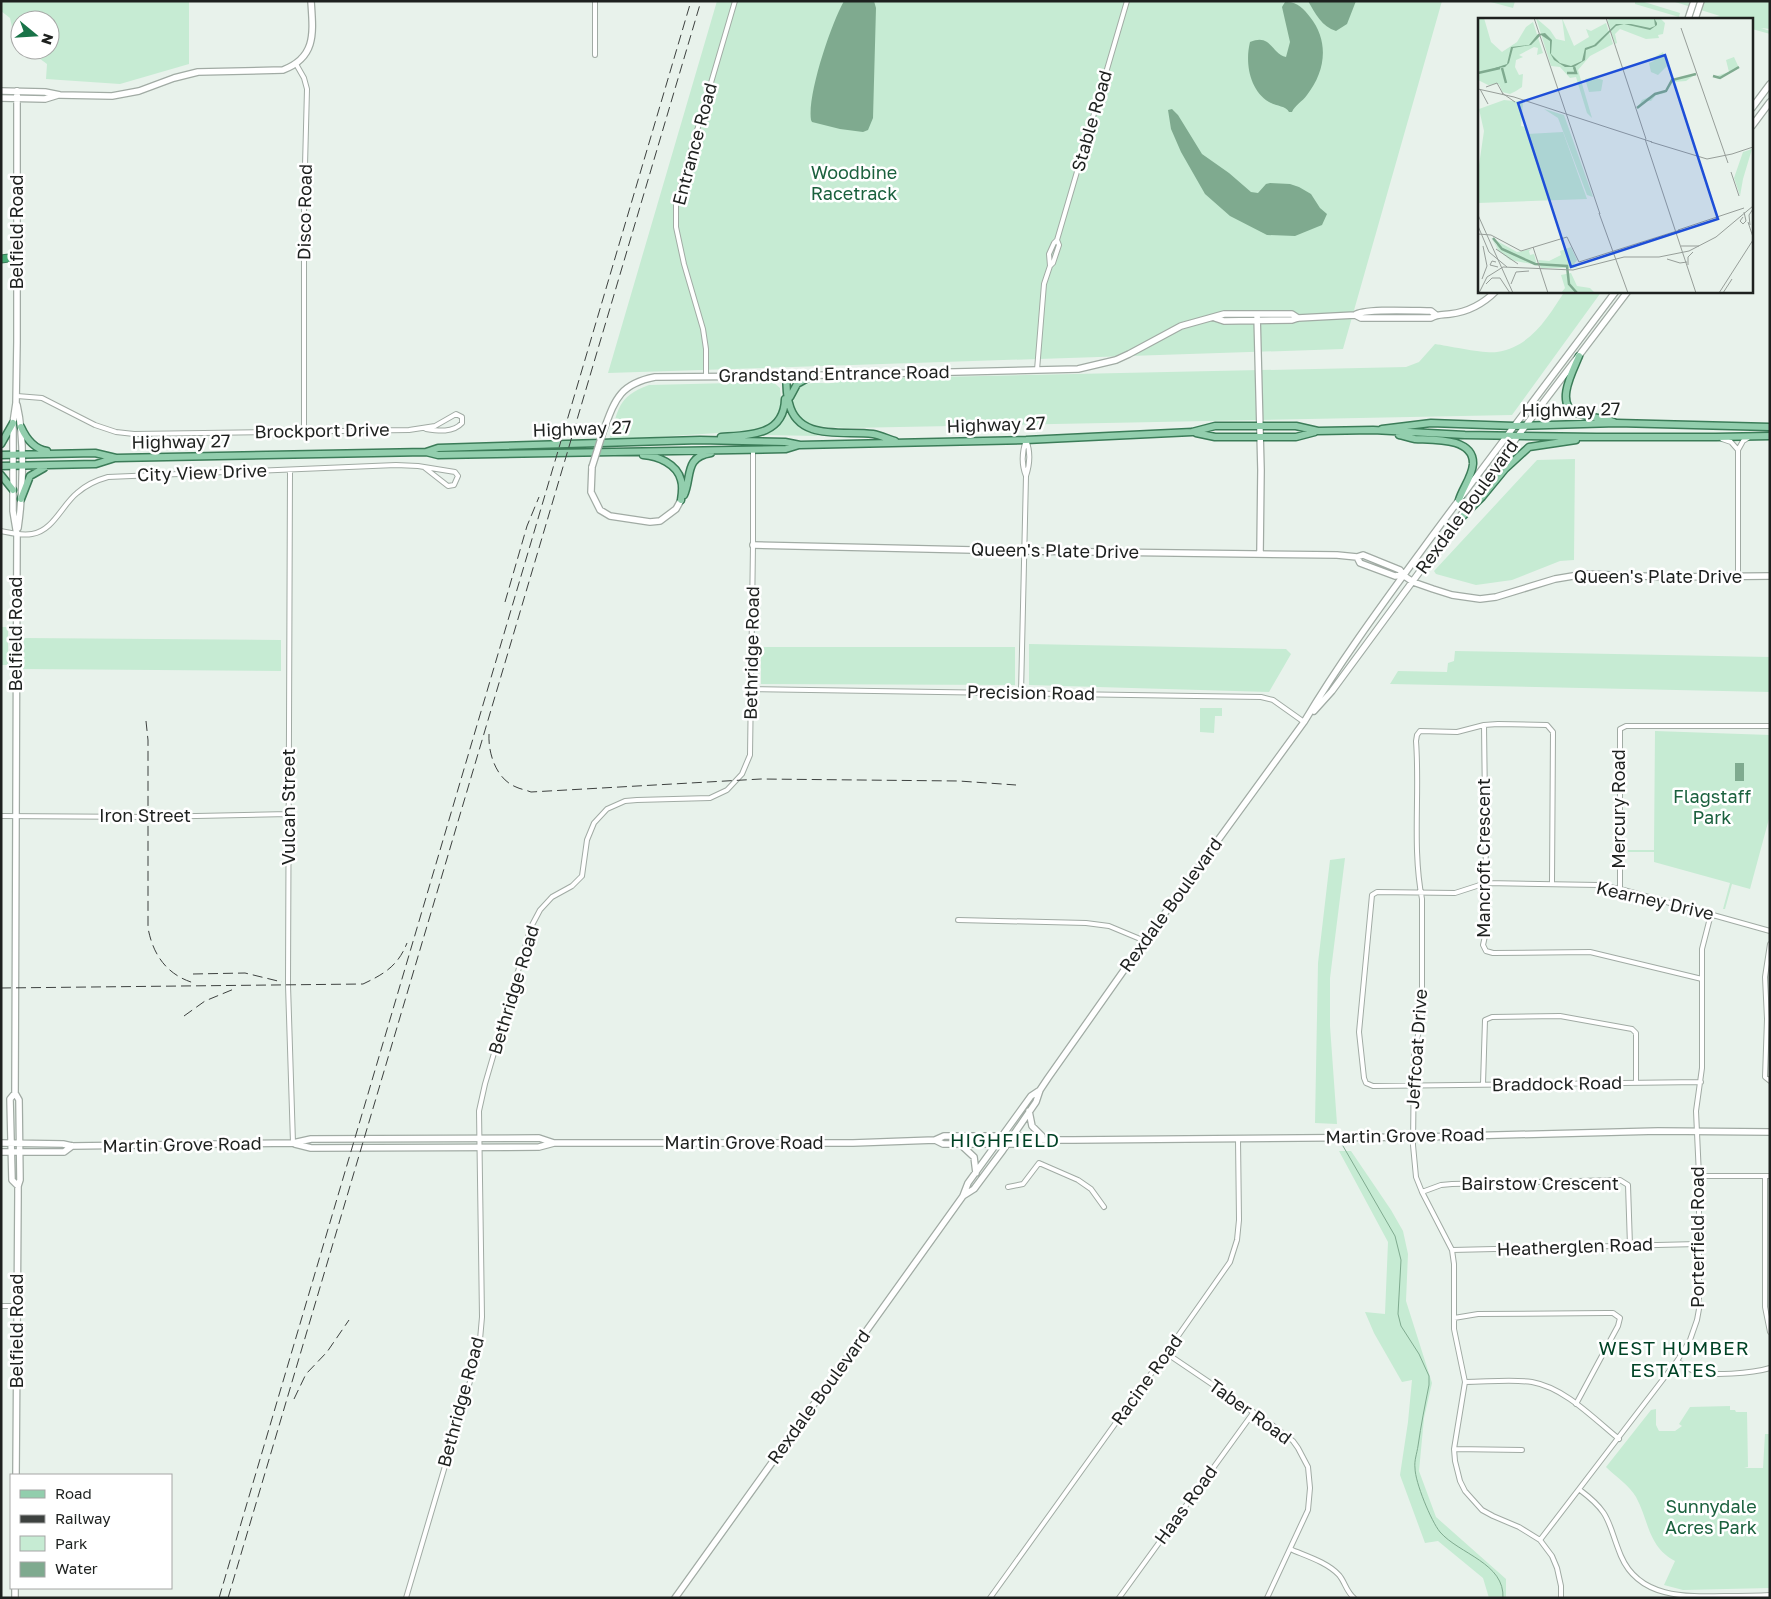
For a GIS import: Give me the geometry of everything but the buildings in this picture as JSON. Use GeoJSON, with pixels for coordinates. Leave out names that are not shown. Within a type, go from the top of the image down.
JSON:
{"type":"FeatureCollection","features":[{"type":"Feature","properties":{"kind":"highway"},"geometry":{"type":"LineString","coordinates":[[1,259],[17,257]]}},
{"type":"Feature","properties":{"kind":"main road"},"geometry":{"type":"LineString","coordinates":[[1,91],[112,96],[139,91],[188,74],[204,71],[279,71],[296,64],[305,56],[313,31],[311,1]]}},
{"type":"Feature","properties":{"kind":"main road"},"geometry":{"type":"LineString","coordinates":[[1688,18],[1694,1]]}},
{"type":"Feature","properties":{"kind":"main road"},"geometry":{"type":"LineString","coordinates":[[1695,18],[1701,1]]}},
{"type":"Feature","properties":{"kind":"main road"},"geometry":{"type":"LineString","coordinates":[[1754,105],[1770,84]]}},
{"type":"Feature","properties":{"kind":"main road","name":"Belfield Road"},"geometry":{"type":"LineString","coordinates":[[17,91],[16,400],[13,423],[13,511],[17,534]]}},
{"type":"Feature","properties":{"kind":"main road"},"geometry":{"type":"LineString","coordinates":[[1,98],[45,99],[60,95]]}},
{"type":"Feature","properties":{"kind":"main road"},"geometry":{"type":"LineString","coordinates":[[1754,123],[1770,102]]}},
{"type":"Feature","properties":{"kind":"main road","name":"Grandstand Entrance Road"},"geometry":{"type":"LineString","coordinates":[[681,500],[676,509],[660,521],[650,522],[610,516],[600,510],[591,492],[592,467],[617,396],[627,388],[645,379],[655,377],[1078,369],[1100,365],[1130,354],[1181,326],[1224,314],[1257,318],[1292,314],[1298,318],[1355,315],[1359,311],[1431,311],[1436,315],[1454,314],[1482,303],[1495,292]]}},
{"type":"Feature","properties":{"kind":"main road","name":"Rexdale Boulevard"},"geometry":{"type":"LineString","coordinates":[[963,1196],[974,1189],[1007,1144],[1036,1102],[1040,1090],[1145,941],[1304,722],[1325,686],[1403,576],[1615,292]]}},
{"type":"Feature","properties":{"kind":"main road","name":"Rexdale Boulevard"},"geometry":{"type":"LineString","coordinates":[[1304,722],[1332,691],[1519,435],[1627,292]]}},
{"type":"Feature","properties":{"kind":"main road"},"geometry":{"type":"LineString","coordinates":[[1257,318],[1260,427],[1260,553]]}},
{"type":"Feature","properties":{"kind":"main road"},"geometry":{"type":"LineString","coordinates":[[1579,356],[1566,392],[1568,405],[1573,412],[1618,424]]}},
{"type":"Feature","properties":{"kind":"main road"},"geometry":{"type":"LineString","coordinates":[[788,403],[793,387],[813,375]]}},
{"type":"Feature","properties":{"kind":"main road"},"geometry":{"type":"LineString","coordinates":[[786,376],[788,403],[798,421],[813,430],[873,434],[901,443]]}},
{"type":"Feature","properties":{"kind":"main road"},"geometry":{"type":"LineString","coordinates":[[700,440],[763,432],[772,427],[783,413],[785,399],[788,394]]}},
{"type":"Feature","properties":{"kind":"main road","name":"Belfield Road"},"geometry":{"type":"LineString","coordinates":[[16,400],[21,426],[21,499],[17,534],[15,816],[15,1093],[19,1100],[20,1152],[20,1180],[18,1186],[16,1474]]}},
{"type":"Feature","properties":{"kind":"main road"},"geometry":{"type":"LineString","coordinates":[[1,444],[13,423]]}},
{"type":"Feature","properties":{"kind":"main road","name":"Highway 27"},"geometry":{"type":"LineString","coordinates":[[426,452],[438,448],[700,440],[784,442],[800,445],[1026,440],[1192,432],[1215,426],[1296,426],[1318,431],[1373,430],[1431,423],[1514,426],[1618,424],[1770,427]]}},
{"type":"Feature","properties":{"kind":"main road"},"geometry":{"type":"LineString","coordinates":[[21,426],[25,436],[33,444],[42,450],[61,454]]}},
{"type":"Feature","properties":{"kind":"main road","name":"Highway 27"},"geometry":{"type":"LineString","coordinates":[[1373,430],[1596,437],[1716,438],[1753,435],[1770,436]]}},
{"type":"Feature","properties":{"kind":"main road","name":"Highway 27"},"geometry":{"type":"LineString","coordinates":[[1192,432],[1215,437],[1296,437],[1318,431]]}},
{"type":"Feature","properties":{"kind":"main road"},"geometry":{"type":"LineString","coordinates":[[1391,432],[1412,438],[1449,441],[1464,447],[1471,455],[1473,465],[1459,500]]}},
{"type":"Feature","properties":{"kind":"main road"},"geometry":{"type":"LineString","coordinates":[[1452,527],[1482,497],[1504,469],[1528,447],[1596,437]]}},
{"type":"Feature","properties":{"kind":"main road","name":"Highway 27"},"geometry":{"type":"LineString","coordinates":[[1,455],[95,453],[116,458],[426,452],[438,455],[752,450],[786,449],[800,445]]}},
{"type":"Feature","properties":{"kind":"main road"},"geometry":{"type":"LineString","coordinates":[[681,500],[686,491],[690,467],[698,458],[706,454],[740,450]]}},
{"type":"Feature","properties":{"kind":"main road"},"geometry":{"type":"LineString","coordinates":[[612,452],[650,456],[664,460],[677,472],[682,481],[681,500]]}},
{"type":"Feature","properties":{"kind":"main road","name":"Highway 27"},"geometry":{"type":"LineString","coordinates":[[1,466],[96,464],[116,458]]}},
{"type":"Feature","properties":{"kind":"main road"},"geometry":{"type":"LineString","coordinates":[[21,499],[30,476],[39,469],[51,465]]}},
{"type":"Feature","properties":{"kind":"main road"},"geometry":{"type":"LineString","coordinates":[[1,474],[13,490]]}},
{"type":"Feature","properties":{"kind":"main road","name":"Queen's Plate Drive"},"geometry":{"type":"LineString","coordinates":[[753,545],[1023,551],[1337,554],[1357,557],[1362,554],[1400,570],[1403,576]]}},
{"type":"Feature","properties":{"kind":"main road","name":"Queen's Plate Drive"},"geometry":{"type":"LineString","coordinates":[[1357,557],[1360,563],[1395,576],[1403,576],[1413,582],[1452,595],[1480,599],[1496,597],[1555,579],[1585,574],[1770,576]]}},
{"type":"Feature","properties":{"kind":"main road","name":"Rexdale Boulevard"},"geometry":{"type":"LineString","coordinates":[[675,1598],[963,1196],[968,1183],[1031,1096],[1040,1090]]}},
{"type":"Feature","properties":{"kind":"main road","name":"Belfield Road"},"geometry":{"type":"LineString","coordinates":[[15,1093],[10,1099],[10,1143],[12,1180],[18,1186]]}},
{"type":"Feature","properties":{"kind":"main road"},"geometry":{"type":"LineString","coordinates":[[1029,1111],[1032,1126],[1043,1140]]}},
{"type":"Feature","properties":{"kind":"main road","name":"Martin Grove Road"},"geometry":{"type":"LineString","coordinates":[[935,1140],[942,1144],[1036,1144],[1043,1140],[1413,1137],[1698,1131],[1770,1132]]}},
{"type":"Feature","properties":{"kind":"main road","name":"Martin Grove Road"},"geometry":{"type":"LineString","coordinates":[[292,1143],[311,1148],[480,1148],[539,1147],[554,1143],[853,1143],[935,1140],[944,1136],[1003,1135],[1036,1136],[1043,1140]]}},
{"type":"Feature","properties":{"kind":"main road","name":"Martin Grove Road"},"geometry":{"type":"LineString","coordinates":[[1,1143],[63,1144],[72,1146],[292,1143],[311,1139],[539,1138],[554,1143]]}},
{"type":"Feature","properties":{"kind":"main road"},"geometry":{"type":"LineString","coordinates":[[960,1144],[974,1157],[976,1173]]}},
{"type":"Feature","properties":{"kind":"main road","name":"Martin Grove Road"},"geometry":{"type":"LineString","coordinates":[[1,1152],[64,1152],[72,1146]]}},
{"type":"Feature","properties":{"kind":"street"},"geometry":{"type":"LineString","coordinates":[[595,1],[595,55]]}},
{"type":"Feature","properties":{"kind":"street","name":"Entrance Road"},"geometry":{"type":"LineString","coordinates":[[706,376],[706,349],[703,329],[684,264],[676,227],[676,202],[735,1]]}},
{"type":"Feature","properties":{"kind":"street","name":"Stable Road"},"geometry":{"type":"LineString","coordinates":[[1037,370],[1044,284],[1050,266],[1054,263],[1059,246],[1057,240],[1127,1]]}},
{"type":"Feature","properties":{"kind":"street","name":"Disco Road"},"geometry":{"type":"LineString","coordinates":[[296,64],[304,78],[307,90],[304,204],[304,432]]}},
{"type":"Feature","properties":{"kind":"street","name":"Brockport Drive"},"geometry":{"type":"LineString","coordinates":[[16,400],[42,398],[81,419],[107,430],[124,433],[304,432],[426,428],[435,426],[453,415],[460,414],[462,417],[462,423],[456,428],[438,430],[426,428]]}},
{"type":"Feature","properties":{"kind":"street"},"geometry":{"type":"LineString","coordinates":[[1738,577],[1738,450],[1743,441],[1753,435]]}},
{"type":"Feature","properties":{"kind":"street"},"geometry":{"type":"LineString","coordinates":[[1716,438],[1732,442],[1738,450]]}},
{"type":"Feature","properties":{"kind":"street"},"geometry":{"type":"LineString","coordinates":[[1021,693],[1023,551],[1026,476],[1029,469],[1030,449],[1026,440]]}},
{"type":"Feature","properties":{"kind":"street","name":"Bethridge Road"},"geometry":{"type":"LineString","coordinates":[[406,1598],[479,1350],[482,1317],[479,1111],[484,1084],[531,927],[540,910],[552,897],[572,886],[582,876],[588,840],[594,823],[607,809],[625,801],[710,798],[727,790],[742,774],[750,755],[753,545],[752,450]]}},
{"type":"Feature","properties":{"kind":"street","name":"City View Drive"},"geometry":{"type":"LineString","coordinates":[[1,531],[32,534],[41,531],[52,522],[77,493],[91,483],[108,477],[396,465],[425,468],[455,472],[458,476],[456,483],[454,486],[448,486],[425,468]]}},
{"type":"Feature","properties":{"kind":"street","name":"Vulcan Street"},"geometry":{"type":"LineString","coordinates":[[290,470],[288,985],[292,1143]]}},
{"type":"Feature","properties":{"kind":"street","name":"Precision Road"},"geometry":{"type":"LineString","coordinates":[[751,689],[1261,697],[1272,700],[1304,722]]}},
{"type":"Feature","properties":{"kind":"street","name":"Mancroft Crescent"},"geometry":{"type":"LineString","coordinates":[[1484,725],[1486,883],[1485,936],[1483,945],[1486,951],[1492,953],[1590,952],[1702,979]]}},
{"type":"Feature","properties":{"kind":"street","name":"Jeffcoat Drive"},"geometry":{"type":"LineString","coordinates":[[1552,883],[1553,732],[1548,725],[1484,725],[1457,732],[1420,731],[1417,735],[1422,1014],[1414,1056],[1413,1137],[1416,1177],[1452,1250],[1454,1264],[1455,1339],[1464,1369],[1465,1382],[1454,1450],[1455,1461],[1460,1481],[1475,1503],[1493,1516],[1519,1527],[1540,1540],[1552,1556],[1557,1568],[1561,1586],[1561,1598]]}},
{"type":"Feature","properties":{"kind":"street","name":"Mercury Road"},"geometry":{"type":"LineString","coordinates":[[1620,889],[1620,729],[1626,726],[1770,726]]}},
{"type":"Feature","properties":{"kind":"street","name":"Iron Street"},"geometry":{"type":"LineString","coordinates":[[1,816],[148,817],[289,814]]}},
{"type":"Feature","properties":{"kind":"street","name":"Kearney Drive"},"geometry":{"type":"LineString","coordinates":[[1421,893],[1455,893],[1486,883],[1599,885],[1620,889],[1770,931]]}},
{"type":"Feature","properties":{"kind":"street","name":"Braddock Road"},"geometry":{"type":"LineString","coordinates":[[1421,893],[1378,892],[1372,894],[1359,1032],[1366,1083],[1373,1086],[1701,1082]]}},
{"type":"Feature","properties":{"kind":"street","name":"Porterfield Road"},"geometry":{"type":"LineString","coordinates":[[1540,1540],[1677,1361],[1690,1340],[1697,1320],[1699,1298],[1699,1176],[1696,1111],[1701,1082],[1702,949],[1711,914]]}},
{"type":"Feature","properties":{"kind":"street"},"geometry":{"type":"LineString","coordinates":[[958,920],[1086,923],[1109,926],[1145,941]]}},
{"type":"Feature","properties":{"kind":"street"},"geometry":{"type":"LineString","coordinates":[[1770,944],[1765,977],[1768,1019],[1765,1078],[1770,1081]]}},
{"type":"Feature","properties":{"kind":"street"},"geometry":{"type":"LineString","coordinates":[[1484,1084],[1485,1020],[1492,1017],[1560,1016],[1632,1029],[1636,1033],[1636,1083]]}},
{"type":"Feature","properties":{"kind":"street","name":"Racine Road"},"geometry":{"type":"LineString","coordinates":[[990,1598],[1230,1262],[1237,1240],[1239,1220],[1238,1139]]}},
{"type":"Feature","properties":{"kind":"street"},"geometry":{"type":"LineString","coordinates":[[1008,1187],[1023,1184],[1039,1163],[1078,1180],[1091,1189],[1104,1207]]}},
{"type":"Feature","properties":{"kind":"street"},"geometry":{"type":"LineString","coordinates":[[1699,1176],[1767,1176],[1765,1307],[1770,1332]]}},
{"type":"Feature","properties":{"kind":"street","name":"Bairstow Crescent"},"geometry":{"type":"LineString","coordinates":[[1422,1192],[1441,1185],[1452,1184],[1620,1180],[1628,1185],[1630,1246]]}},
{"type":"Feature","properties":{"kind":"street","name":"Heatherglen Road"},"geometry":{"type":"LineString","coordinates":[[1452,1250],[1698,1244]]}},
{"type":"Feature","properties":{"kind":"street"},"geometry":{"type":"LineString","coordinates":[[1,1306],[17,1306]]}},
{"type":"Feature","properties":{"kind":"street"},"geometry":{"type":"LineString","coordinates":[[1454,1318],[1478,1314],[1607,1312],[1617,1315],[1620,1318],[1618,1326],[1576,1404]]}},
{"type":"Feature","properties":{"kind":"street","name":"Taber Road"},"geometry":{"type":"LineString","coordinates":[[1166,1353],[1293,1441],[1308,1467],[1310,1488],[1308,1510],[1267,1598]]}},
{"type":"Feature","properties":{"kind":"street"},"geometry":{"type":"LineString","coordinates":[[1677,1361],[1691,1370],[1700,1373],[1744,1373],[1770,1368]]}},
{"type":"Feature","properties":{"kind":"street"},"geometry":{"type":"LineString","coordinates":[[1465,1382],[1532,1382],[1554,1389],[1619,1438]]}},
{"type":"Feature","properties":{"kind":"street","name":"Haas Road"},"geometry":{"type":"LineString","coordinates":[[1120,1598],[1253,1413]]}},
{"type":"Feature","properties":{"kind":"street"},"geometry":{"type":"LineString","coordinates":[[1454,1450],[1522,1450]]}},
{"type":"Feature","properties":{"kind":"street"},"geometry":{"type":"LineString","coordinates":[[1580,1490],[1596,1503],[1608,1518],[1624,1562],[1640,1580],[1665,1593],[1674,1595],[1699,1597],[1764,1597],[1770,1595]]}},
{"type":"Feature","properties":{"kind":"street"},"geometry":{"type":"LineString","coordinates":[[1290,1549],[1332,1569],[1341,1577],[1349,1593],[1354,1598]]}},
{"type":"Feature","properties":{"kind":"green space"},"geometry":{"type":"Polygon","coordinates":[[[1,1],[189,1],[189,64],[120,84],[46,79],[47,64],[42,60],[60,60],[60,10],[10,10],[10,18],[1,11],[1,1]]]}},
{"type":"Feature","properties":{"kind":"green space","name":"Woodbine Racetrack"},"geometry":{"type":"Polygon","coordinates":[[[717,1],[1442,1],[1343,349],[608,373],[717,1]]]}},
{"type":"Feature","properties":{"kind":"green space"},"geometry":{"type":"Polygon","coordinates":[[[1487,1],[1515,1],[1513,8],[1487,1]]]}},
{"type":"Feature","properties":{"kind":"green space"},"geometry":{"type":"Polygon","coordinates":[[[1635,1],[1641,1],[1680,13],[1679,17],[1635,4],[1635,1]]]}},
{"type":"Feature","properties":{"kind":"green space"},"geometry":{"type":"Polygon","coordinates":[[[1672,1],[1770,1],[1770,29],[1761,28],[1770,31],[1770,34],[1754,30],[1754,18],[1713,17],[1720,16],[1672,1]]]}},
{"type":"Feature","properties":{"kind":"green space"},"geometry":{"type":"Polygon","coordinates":[[[1564,292],[1601,292],[1512,415],[847,428],[823,427],[806,422],[795,411],[793,403],[798,389],[806,384],[833,383],[846,379],[1406,367],[1419,362],[1435,344],[1476,351],[1497,352],[1509,349],[1529,337],[1552,311],[1564,292]]]}},
{"type":"Feature","properties":{"kind":"green space"},"geometry":{"type":"Polygon","coordinates":[[[773,382],[780,388],[781,406],[779,413],[773,423],[759,429],[609,440],[617,413],[624,400],[630,394],[649,385],[773,382]]]}},
{"type":"Feature","properties":{"kind":"green space"},"geometry":{"type":"Polygon","coordinates":[[[787,410],[800,428],[819,436],[760,435],[781,423],[787,410]]]}},
{"type":"Feature","properties":{"kind":"green space"},"geometry":{"type":"Polygon","coordinates":[[[1575,459],[1574,560],[1560,561],[1512,580],[1476,585],[1436,574],[1434,571],[1537,460],[1575,459]]]}},
{"type":"Feature","properties":{"kind":"green space"},"geometry":{"type":"Polygon","coordinates":[[[1,627],[8,627],[8,665],[1,665],[1,627]]]}},
{"type":"Feature","properties":{"kind":"green space"},"geometry":{"type":"Polygon","coordinates":[[[24,638],[281,640],[281,671],[23,669],[24,638]]]}},
{"type":"Feature","properties":{"kind":"green space"},"geometry":{"type":"Polygon","coordinates":[[[1029,644],[1286,649],[1291,654],[1269,692],[1029,685],[1029,644]]]}},
{"type":"Feature","properties":{"kind":"green space"},"geometry":{"type":"Polygon","coordinates":[[[761,647],[1015,647],[1015,685],[761,684],[761,647]]]}},
{"type":"Feature","properties":{"kind":"green space"},"geometry":{"type":"Polygon","coordinates":[[[1455,651],[1770,657],[1770,692],[1390,684],[1398,671],[1447,672],[1448,663],[1454,661],[1455,651]]]}},
{"type":"Feature","properties":{"kind":"green space"},"geometry":{"type":"Polygon","coordinates":[[[1200,708],[1222,708],[1222,716],[1215,716],[1214,733],[1200,732],[1200,708]]]}},
{"type":"Feature","properties":{"kind":"green space","name":"Flagstaff Park"},"geometry":{"type":"Polygon","coordinates":[[[1655,731],[1770,735],[1770,815],[1750,889],[1732,884],[1725,909],[1723,909],[1730,883],[1654,862],[1654,852],[1628,852],[1628,850],[1654,850],[1655,731]]]}},
{"type":"Feature","properties":{"kind":"green space"},"geometry":{"type":"Polygon","coordinates":[[[1345,858],[1330,978],[1330,1026],[1337,1124],[1315,1123],[1318,963],[1330,860],[1345,858]]]}},
{"type":"Feature","properties":{"kind":"green space"},"geometry":{"type":"Polygon","coordinates":[[[1339,1151],[1351,1151],[1403,1231],[1408,1254],[1406,1301],[1432,1383],[1424,1418],[1419,1471],[1436,1517],[1506,1579],[1506,1598],[1489,1598],[1483,1578],[1438,1541],[1425,1543],[1400,1475],[1412,1380],[1402,1382],[1374,1333],[1365,1312],[1385,1314],[1388,1242],[1339,1151]]]}},
{"type":"Feature","properties":{"kind":"green space","name":"Sunnydale Acres Park"},"geometry":{"type":"Polygon","coordinates":[[[1730,1406],[1730,1410],[1747,1412],[1748,1467],[1744,1468],[1763,1468],[1765,1434],[1770,1434],[1770,1588],[1683,1590],[1664,1585],[1675,1561],[1666,1555],[1654,1541],[1636,1497],[1606,1467],[1651,1410],[1656,1409],[1656,1425],[1659,1431],[1675,1431],[1682,1426],[1679,1424],[1690,1407],[1730,1406]]]}},
{"type":"Feature","properties":{"kind":"water"},"geometry":{"type":"Polygon","coordinates":[[[844,1],[874,1],[876,8],[873,118],[868,130],[863,132],[840,129],[812,122],[811,120],[816,77],[833,26],[844,1]]]}},
{"type":"Feature","properties":{"kind":"water"},"geometry":{"type":"Polygon","coordinates":[[[1308,1],[1356,1],[1347,24],[1336,31],[1323,23],[1308,1]]]}},
{"type":"Feature","properties":{"kind":"water"},"geometry":{"type":"Polygon","coordinates":[[[1285,2],[1297,4],[1303,8],[1316,27],[1323,47],[1323,57],[1318,77],[1307,95],[1292,112],[1262,97],[1250,75],[1248,58],[1250,42],[1257,40],[1267,42],[1277,52],[1286,57],[1290,42],[1282,7],[1285,2]]]}},
{"type":"Feature","properties":{"kind":"water"},"geometry":{"type":"Polygon","coordinates":[[[1172,109],[1178,115],[1202,154],[1229,173],[1251,192],[1258,193],[1266,184],[1270,183],[1290,184],[1311,194],[1320,208],[1327,214],[1322,225],[1295,236],[1267,235],[1230,216],[1205,194],[1181,152],[1171,129],[1168,110],[1172,109]]]}},
{"type":"Feature","properties":{"kind":"water"},"geometry":{"type":"Polygon","coordinates":[[[1735,763],[1744,763],[1744,781],[1735,781],[1735,763]]]}},
{"type":"Feature","properties":{"kind":"waterway"},"geometry":{"type":"LineString","coordinates":[[1343,1146],[1395,1236],[1401,1260],[1398,1314],[1401,1326],[1419,1354],[1429,1376],[1415,1463],[1416,1474],[1424,1501],[1440,1532],[1448,1540],[1479,1560],[1497,1576],[1502,1586],[1503,1598]]}},
{"type":"Feature","properties":{"kind":"railway"},"geometry":{"type":"LineString","coordinates":[[219,1598],[691,1]]}},
{"type":"Feature","properties":{"kind":"railway"},"geometry":{"type":"LineString","coordinates":[[228,1598],[701,1]]}},
{"type":"Feature","properties":{"kind":"railway"},"geometry":{"type":"LineString","coordinates":[[505,602],[527,526],[539,497]]}},
{"type":"Feature","properties":{"kind":"railway"},"geometry":{"type":"LineString","coordinates":[[146,721],[148,740],[148,928],[150,938],[163,963],[176,975],[194,983]]}},
{"type":"Feature","properties":{"kind":"railway"},"geometry":{"type":"LineString","coordinates":[[489,734],[490,749],[498,772],[509,783],[531,792],[761,779],[959,781],[1016,785]]}},
{"type":"Feature","properties":{"kind":"railway"},"geometry":{"type":"LineString","coordinates":[[1,988],[363,984],[377,977],[395,963],[407,943]]}},
{"type":"Feature","properties":{"kind":"railway"},"geometry":{"type":"LineString","coordinates":[[193,974],[245,973],[282,982]]}},
{"type":"Feature","properties":{"kind":"railway"},"geometry":{"type":"LineString","coordinates":[[184,1016],[205,1001],[234,989]]}},
{"type":"Feature","properties":{"kind":"railway"},"geometry":{"type":"LineString","coordinates":[[294,1399],[306,1374],[327,1352],[349,1320]]}},
{"type":"Feature","properties":{"kind":"district","name":"HIGHFIELD"},"geometry":{"type":"Point","coordinates":[1005,1140]}},
{"type":"Feature","properties":{"kind":"district","name":"WEST HUMBER ESTATES"},"geometry":{"type":"Point","coordinates":[1674,1359]}}]}
